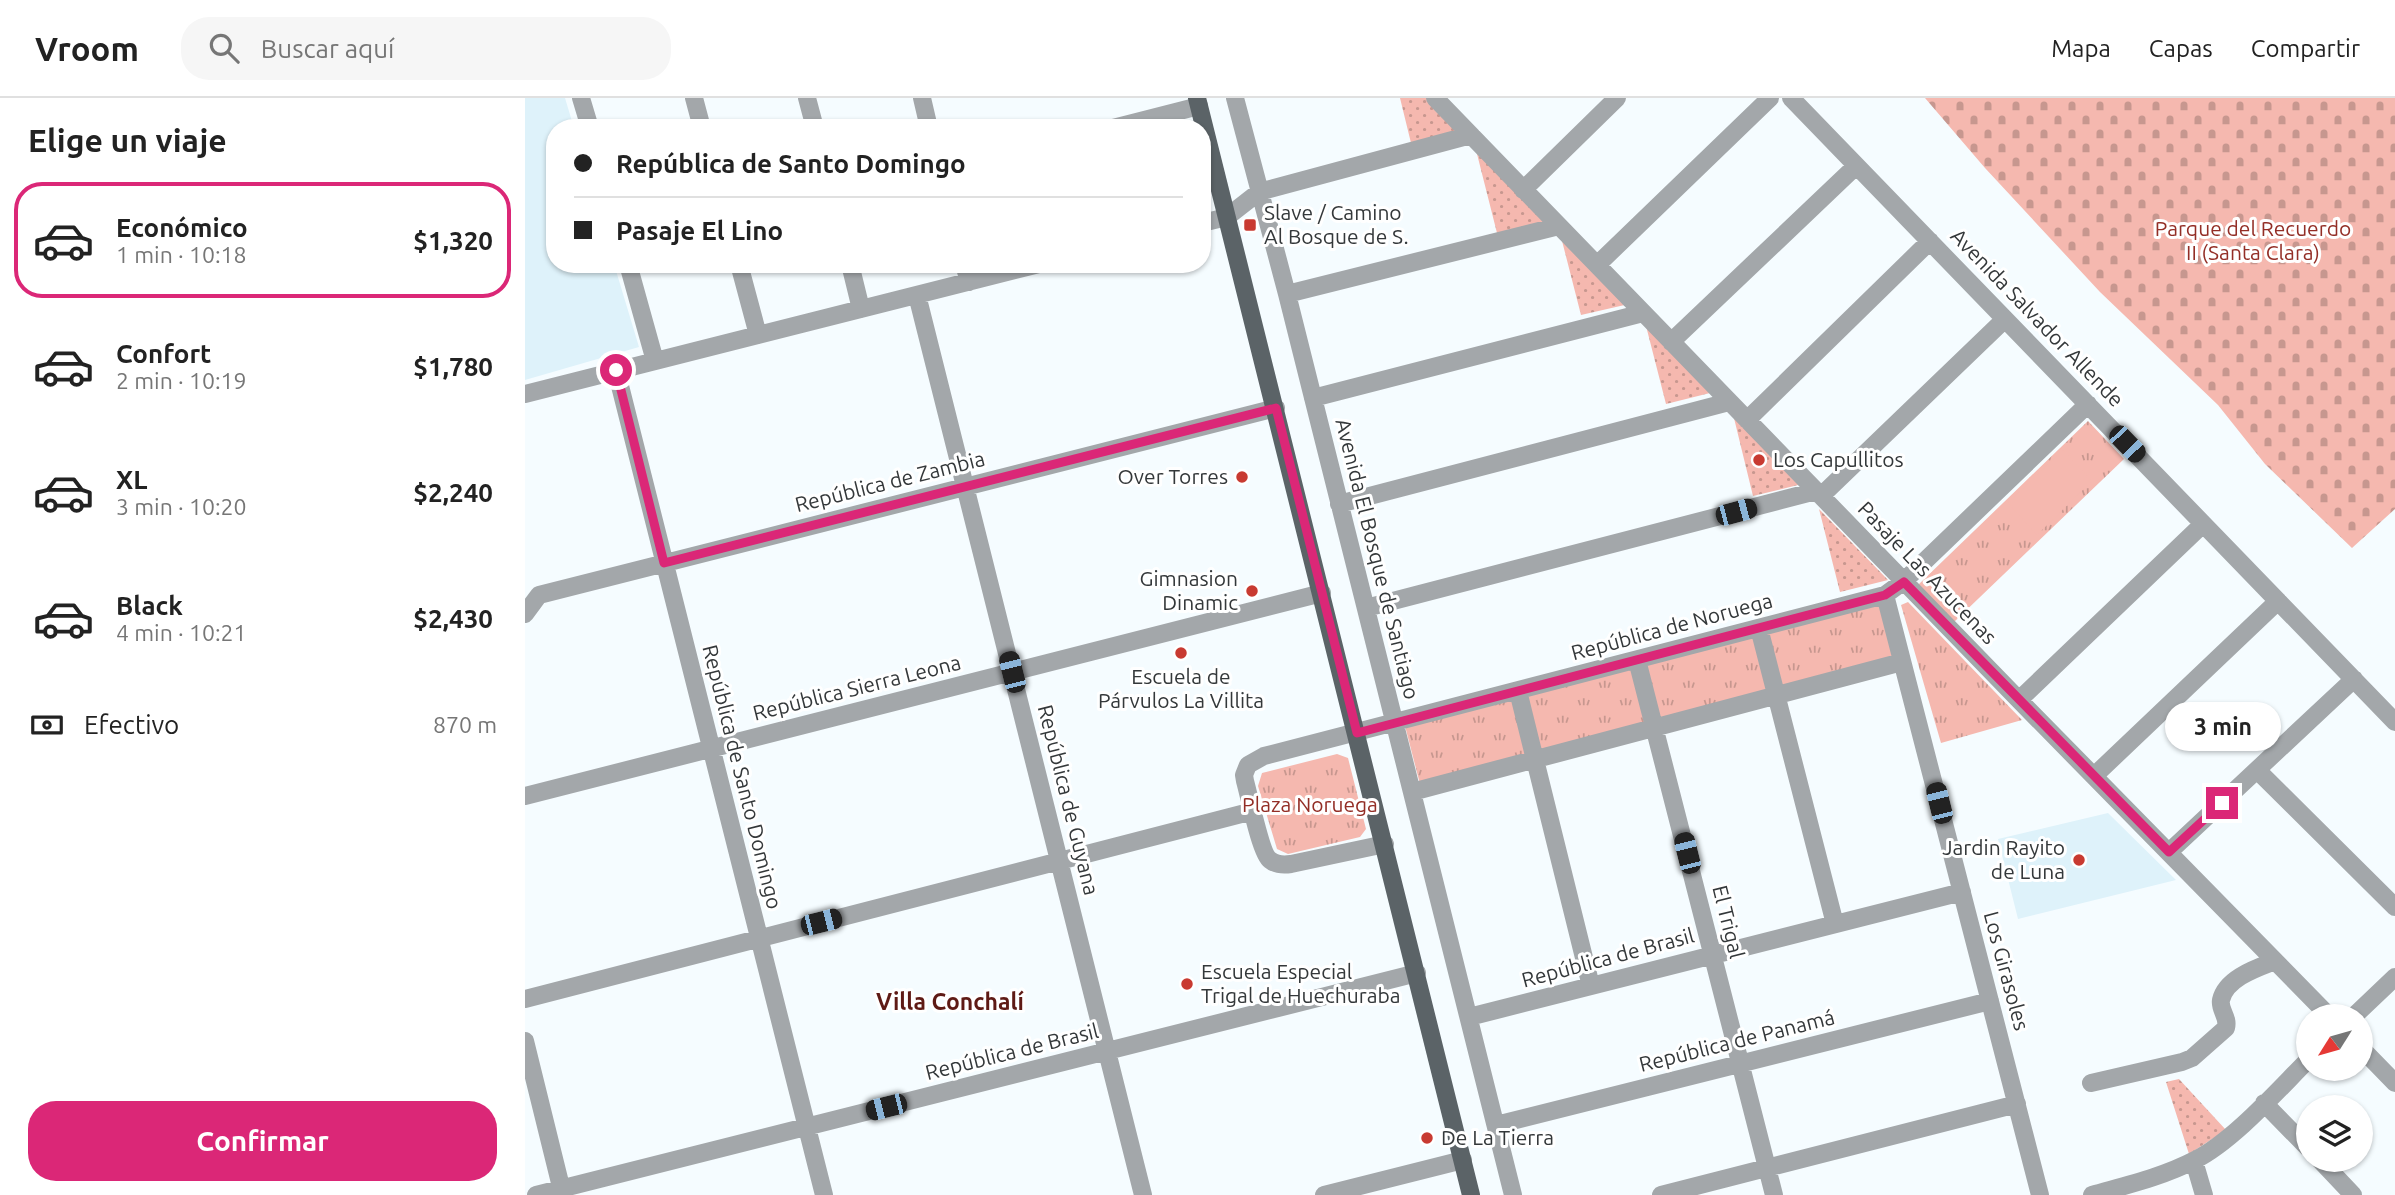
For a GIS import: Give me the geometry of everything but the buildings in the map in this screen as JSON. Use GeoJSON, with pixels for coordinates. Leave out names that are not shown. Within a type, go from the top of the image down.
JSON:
{"type":"FeatureCollection","features":[{"type":"Feature","properties":{"kind":"main road"},"geometry":{"type":"LineString","coordinates":[[1198,102],[1202,119]]}},
{"type":"Feature","properties":{"kind":"main road"},"geometry":{"type":"LineString","coordinates":[[1211,154],[1471,1195]]}},
{"type":"Feature","properties":{"kind":"street"},"geometry":{"type":"LineString","coordinates":[[581,98],[587,119]]}},
{"type":"Feature","properties":{"kind":"street"},"geometry":{"type":"LineString","coordinates":[[694,98],[700,119]]}},
{"type":"Feature","properties":{"kind":"street"},"geometry":{"type":"LineString","coordinates":[[807,98],[813,119]]}},
{"type":"Feature","properties":{"kind":"street"},"geometry":{"type":"LineString","coordinates":[[922,98],[927,119]]}},
{"type":"Feature","properties":{"kind":"street","name":"Avenida El Bosque de Santiago"},"geometry":{"type":"LineString","coordinates":[[1234,98],[1287,295],[1513,1195]]}},
{"type":"Feature","properties":{"kind":"street"},"geometry":{"type":"LineString","coordinates":[[1523,190],[1617,98]]}},
{"type":"Feature","properties":{"kind":"street"},"geometry":{"type":"LineString","coordinates":[[1597,265],[1770,98]]}},
{"type":"Feature","properties":{"kind":"street","name":"Avenida Salvador Allende"},"geometry":{"type":"LineString","coordinates":[[1791,98],[2395,722]]}},
{"type":"Feature","properties":{"kind":"street","name":"Pasaje Las Azucenas"},"geometry":{"type":"LineString","coordinates":[[1443,101],[1523,190],[2317,1004]]}},
{"type":"Feature","properties":{"kind":"street"},"geometry":{"type":"LineString","coordinates":[[1142,119],[1198,102]]}},
{"type":"Feature","properties":{"kind":"street"},"geometry":{"type":"LineString","coordinates":[[1211,221],[1227,217],[1259,192],[1471,135]]}},
{"type":"Feature","properties":{"kind":"street"},"geometry":{"type":"LineString","coordinates":[[1671,342],[1856,166]]}},
{"type":"Feature","properties":{"kind":"street"},"geometry":{"type":"LineString","coordinates":[[1287,295],[1559,226]]}},
{"type":"Feature","properties":{"kind":"street"},"geometry":{"type":"LineString","coordinates":[[1747,419],[1930,241]]}},
{"type":"Feature","properties":{"kind":"street"},"geometry":{"type":"LineString","coordinates":[[631,273],[655,361]]}},
{"type":"Feature","properties":{"kind":"street"},"geometry":{"type":"LineString","coordinates":[[741,273],[758,335]]}},
{"type":"Feature","properties":{"kind":"street"},"geometry":{"type":"LineString","coordinates":[[852,273],[861,309]]}},
{"type":"Feature","properties":{"kind":"street"},"geometry":{"type":"LineString","coordinates":[[525,394],[917,295],[967,273]]}},
{"type":"Feature","properties":{"kind":"street","name":"República de Guyana"},"geometry":{"type":"LineString","coordinates":[[917,295],[1143,1195]]}},
{"type":"Feature","properties":{"kind":"street"},"geometry":{"type":"LineString","coordinates":[[1313,398],[1643,313]]}},
{"type":"Feature","properties":{"kind":"street"},"geometry":{"type":"LineString","coordinates":[[1366,608],[1818,494],[2005,319]]}},
{"type":"Feature","properties":{"kind":"street","name":"República de Santo Domingo"},"geometry":{"type":"LineString","coordinates":[[616,370],[824,1195]]}},
{"type":"Feature","properties":{"kind":"street"},"geometry":{"type":"LineString","coordinates":[[1339,504],[1729,402]]}},
{"type":"Feature","properties":{"kind":"street","name":"República de Noruega"},"geometry":{"type":"LineString","coordinates":[[1385,844],[1291,864],[1269,860],[1265,855],[1244,775],[1251,762],[1264,756],[1885,595],[1904,582],[2088,404]]}},
{"type":"Feature","properties":{"kind":"street","name":"República de Zambia"},"geometry":{"type":"LineString","coordinates":[[525,614],[539,595],[1276,408]]}},
{"type":"Feature","properties":{"kind":"street"},"geometry":{"type":"LineString","coordinates":[[2019,700],[2203,523]]}},
{"type":"Feature","properties":{"kind":"street","name":"República Sierra Leona"},"geometry":{"type":"LineString","coordinates":[[525,796],[1322,593]]}},
{"type":"Feature","properties":{"kind":"street","name":"Los Girasoles"},"geometry":{"type":"LineString","coordinates":[[1885,595],[2041,1195]]}},
{"type":"Feature","properties":{"kind":"street"},"geometry":{"type":"LineString","coordinates":[[2094,776],[2278,601]]}},
{"type":"Feature","properties":{"kind":"street"},"geometry":{"type":"LineString","coordinates":[[1759,628],[1835,923]]}},
{"type":"Feature","properties":{"kind":"street","name":"El Trigal"},"geometry":{"type":"LineString","coordinates":[[1637,660],[1775,1195]]}},
{"type":"Feature","properties":{"kind":"street"},"geometry":{"type":"LineString","coordinates":[[1412,792],[1902,662]]}},
{"type":"Feature","properties":{"kind":"street"},"geometry":{"type":"LineString","coordinates":[[2169,852],[2354,680]]}},
{"type":"Feature","properties":{"kind":"street"},"geometry":{"type":"LineString","coordinates":[[1518,691],[1591,986]]}},
{"type":"Feature","properties":{"kind":"street"},"geometry":{"type":"LineString","coordinates":[[2257,770],[2395,907]]}},
{"type":"Feature","properties":{"kind":"street"},"geometry":{"type":"LineString","coordinates":[[525,999],[1253,810]]}},
{"type":"Feature","properties":{"kind":"street","name":"República de Brasil"},"geometry":{"type":"LineString","coordinates":[[1469,1017],[1962,892]]}},
{"type":"Feature","properties":{"kind":"street"},"geometry":{"type":"LineString","coordinates":[[2091,1083],[2192,1058],[2226,1028],[2228,1021],[2221,998],[2235,981],[2244,972],[2275,961]]}},
{"type":"Feature","properties":{"kind":"street","name":"República de Brasil"},"geometry":{"type":"LineString","coordinates":[[536,1195],[562,1192],[807,1127],[1417,973]]}},
{"type":"Feature","properties":{"kind":"street"},"geometry":{"type":"LineString","coordinates":[[2366,1004],[2395,976]]}},
{"type":"Feature","properties":{"kind":"street","name":"República de Panamá"},"geometry":{"type":"LineString","coordinates":[[1496,1125],[1990,1001]]}},
{"type":"Feature","properties":{"kind":"street"},"geometry":{"type":"LineString","coordinates":[[525,1041],[562,1192]]}},
{"type":"Feature","properties":{"kind":"street"},"geometry":{"type":"LineString","coordinates":[[2373,1060],[2395,1083]]}},
{"type":"Feature","properties":{"kind":"street"},"geometry":{"type":"LineString","coordinates":[[2092,1195],[2164,1175],[2194,1161],[2218,1146],[2296,1072]]}},
{"type":"Feature","properties":{"kind":"street"},"geometry":{"type":"LineString","coordinates":[[2264,1103],[2296,1136]]}},
{"type":"Feature","properties":{"kind":"street"},"geometry":{"type":"LineString","coordinates":[[1661,1195],[2017,1104]]}},
{"type":"Feature","properties":{"kind":"street"},"geometry":{"type":"LineString","coordinates":[[1324,1195],[1463,1160]]}},
{"type":"Feature","properties":{"kind":"street"},"geometry":{"type":"LineString","coordinates":[[2194,1161],[2204,1195]]}},
{"type":"Feature","properties":{"kind":"street"},"geometry":{"type":"LineString","coordinates":[[2331,1172],[2353,1195]]}},
{"type":"Feature","properties":{"kind":"shaded area"},"geometry":{"type":"Polygon","coordinates":[[[525,98],[565,98],[571,119],[546,119],[546,273],[617,273],[639,347],[525,380],[525,98]]]}},
{"type":"Feature","properties":{"kind":"shaded area","name":"Jardin Rayito de Luna"},"geometry":{"type":"Polygon","coordinates":[[[2108,813],[2176,880],[2018,919],[1998,839],[2108,813]]]}},
{"type":"Feature","properties":{"kind":"green space"},"geometry":{"type":"Polygon","coordinates":[[[1400,98],[1427,98],[1460,131],[1411,143],[1400,98]]]}},
{"type":"Feature","properties":{"kind":"green space","name":"Parque del Recuerdo II (Santa Clara)"},"geometry":{"type":"Polygon","coordinates":[[[1925,98],[2395,98],[2395,509],[2352,548],[2265,464],[2218,405],[2100,292],[1985,168],[1925,98]]]}},
{"type":"Feature","properties":{"kind":"green space"},"geometry":{"type":"Polygon","coordinates":[[[1476,150],[1546,221],[1497,233],[1476,150]]]}},
{"type":"Feature","properties":{"kind":"green space"},"geometry":{"type":"Polygon","coordinates":[[[1560,233],[1629,304],[1581,315],[1560,233]]]}},
{"type":"Feature","properties":{"kind":"green space"},"geometry":{"type":"Polygon","coordinates":[[[1645,322],[1714,392],[1666,404],[1645,322]]]}},
{"type":"Feature","properties":{"kind":"green space"},"geometry":{"type":"Polygon","coordinates":[[[1733,414],[1802,484],[1753,496],[1733,414]]]}},
{"type":"Feature","properties":{"kind":"green space"},"geometry":{"type":"Polygon","coordinates":[[[2088,421],[2124,459],[1954,622],[1918,585],[2088,421]]]}},
{"type":"Feature","properties":{"kind":"green space"},"geometry":{"type":"Polygon","coordinates":[[[2063,450],[2092,481],[2037,535],[2008,503],[2063,450]]]}},
{"type":"Feature","properties":{"kind":"green space"},"geometry":{"type":"Polygon","coordinates":[[[1819,509],[1888,580],[1840,592],[1819,509]]]}},
{"type":"Feature","properties":{"kind":"green space"},"geometry":{"type":"Polygon","coordinates":[[[1881,600],[1894,659],[1420,784],[1405,726],[1881,600]]]}},
{"type":"Feature","properties":{"kind":"green space"},"geometry":{"type":"Polygon","coordinates":[[[1908,602],[2022,720],[1941,743],[1901,605],[1908,602]]]}},
{"type":"Feature","properties":{"kind":"green space","name":"Plaza Noruega"},"geometry":{"type":"Polygon","coordinates":[[[1337,754],[1348,758],[1366,829],[1360,837],[1288,854],[1277,849],[1258,786],[1262,773],[1337,754]]]}},
{"type":"Feature","properties":{"kind":"green space"},"geometry":{"type":"Polygon","coordinates":[[[2179,1079],[2226,1130],[2189,1154],[2166,1082],[2179,1079]]]}},
{"type":"Feature","properties":{"kind":"place","name":"Slave / Camino Al Bosque de S."},"geometry":{"type":"Point","coordinates":[1250,225]}},
{"type":"Feature","properties":{"kind":"place","name":"Los Capullitos"},"geometry":{"type":"Point","coordinates":[1759,460]}},
{"type":"Feature","properties":{"kind":"place","name":"Over Torres"},"geometry":{"type":"Point","coordinates":[1242,477]}},
{"type":"Feature","properties":{"kind":"place","name":"Gimnasion Dinamic"},"geometry":{"type":"Point","coordinates":[1252,591]}},
{"type":"Feature","properties":{"kind":"place","name":"Escuela de Párvulos La Villita"},"geometry":{"type":"Point","coordinates":[1181,653]}},
{"type":"Feature","properties":{"kind":"place","name":"Jardin Rayito de Luna"},"geometry":{"type":"Point","coordinates":[2079,860]}},
{"type":"Feature","properties":{"kind":"place","name":"Escuela Especial Trigal de Huechuraba"},"geometry":{"type":"Point","coordinates":[1187,984]}},
{"type":"Feature","properties":{"kind":"place","name":"De La Tierra"},"geometry":{"type":"Point","coordinates":[1427,1138]}},
{"type":"Feature","properties":{"kind":"district","name":"Villa Conchalí"},"geometry":{"type":"Point","coordinates":[950,1002]}},
{"type":"Feature","properties":{"kind":"route"},"geometry":{"type":"LineString","coordinates":[[616,370],[664,563],[1276,408],[1357,733],[1885,595],[1904,582],[2169,852],[2222,803]]}}]}
